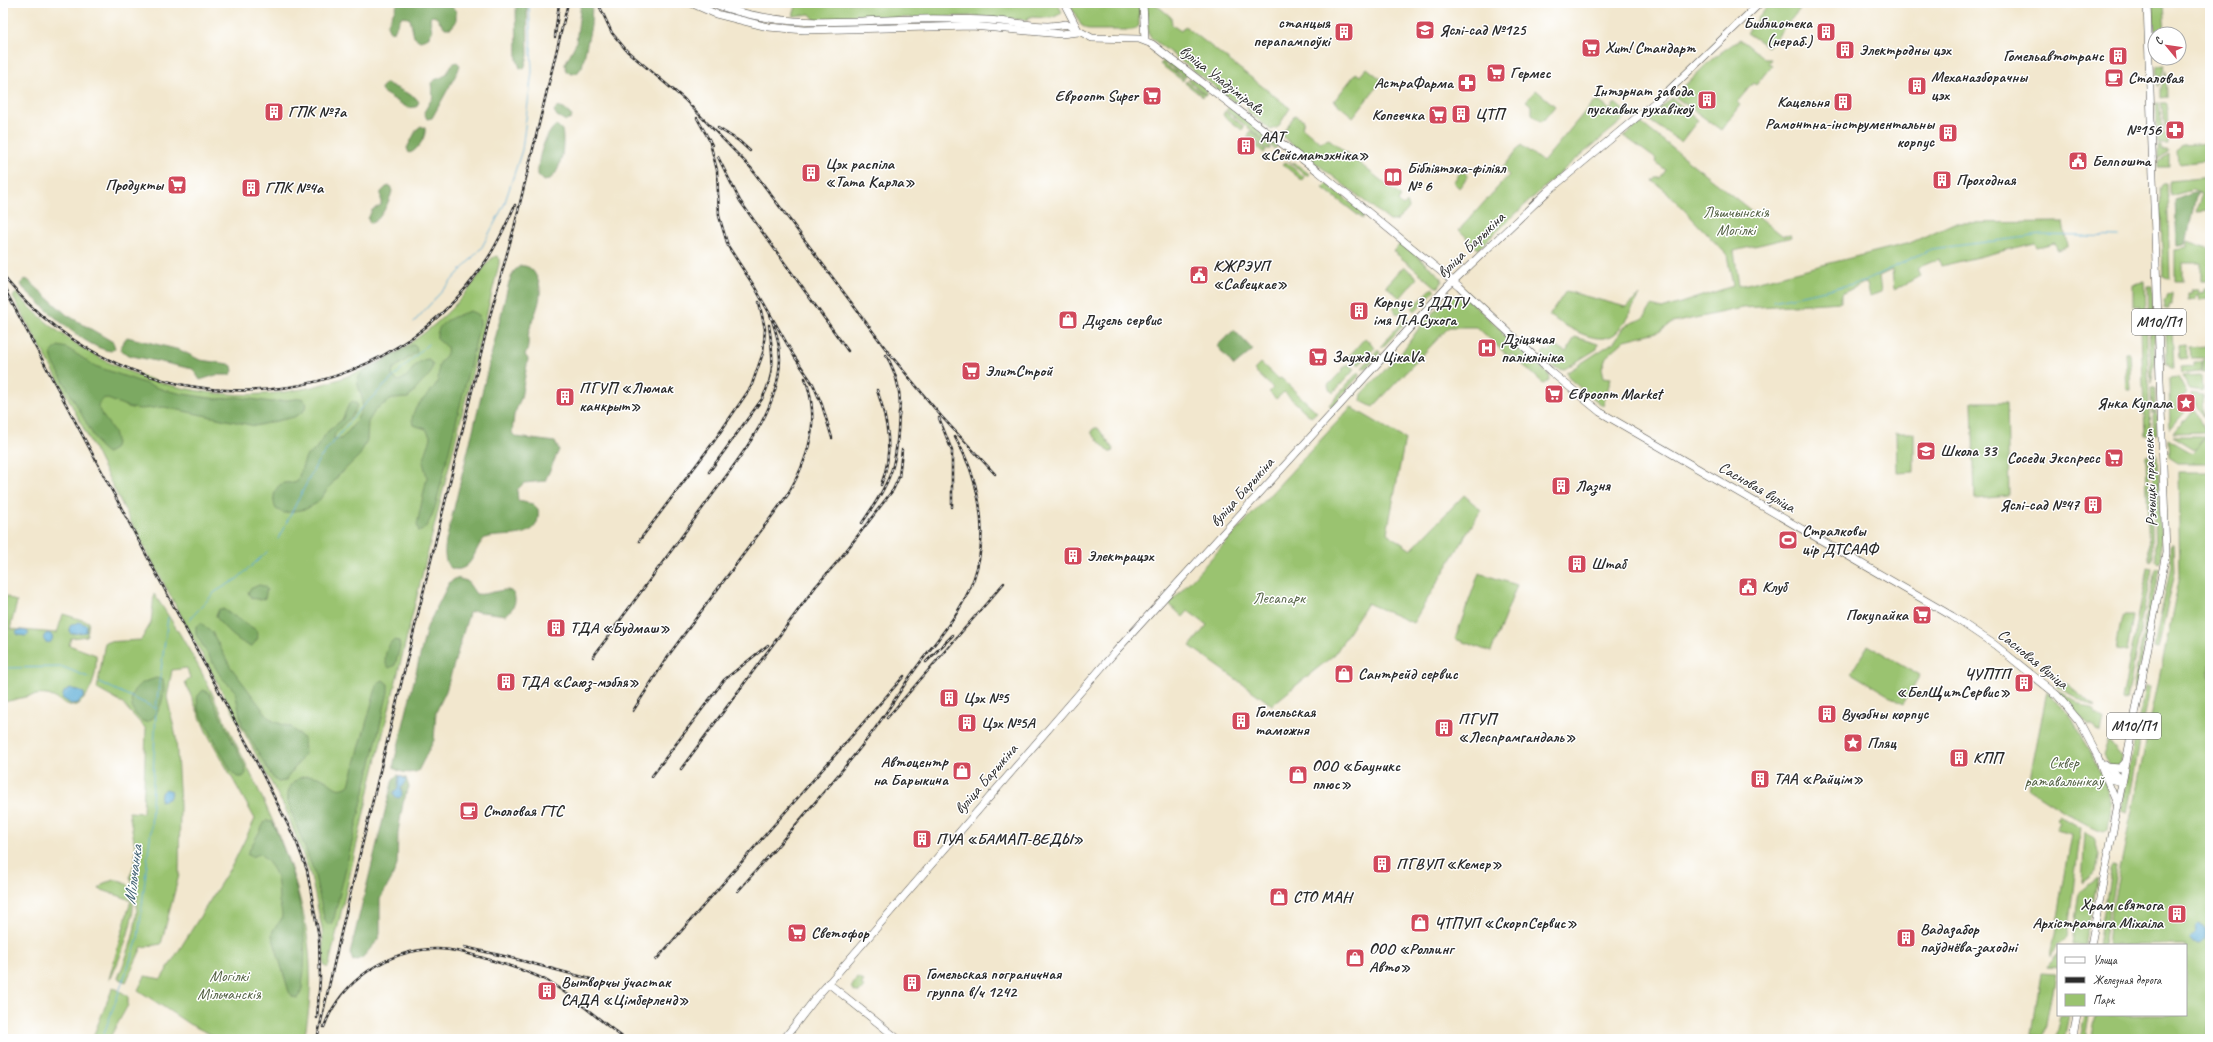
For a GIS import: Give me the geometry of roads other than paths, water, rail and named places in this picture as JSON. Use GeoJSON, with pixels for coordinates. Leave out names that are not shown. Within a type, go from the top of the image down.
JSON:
{"type":"FeatureCollection","features":[{"type":"Feature","properties":{"kind":"main road"},"geometry":{"type":"LineString","coordinates":[[691,3],[716,14],[768,27],[805,30],[944,26],[1006,29],[1061,34],[1079,32],[1064,3]]}},
{"type":"Feature","properties":{"kind":"main road"},"geometry":{"type":"LineString","coordinates":[[1143,3],[1145,40]]}},
{"type":"Feature","properties":{"kind":"main road","name":"вуліца Барыкіна"},"geometry":{"type":"LineString","coordinates":[[784,1039],[828,983],[1115,652],[1453,281],[1547,192],[1666,93],[1760,3]]}},
{"type":"Feature","properties":{"kind":"main road","name":"Рэчыцкі праспект"},"geometry":{"type":"LineString","coordinates":[[2091,944],[2166,553],[2147,3]]}},
{"type":"Feature","properties":{"kind":"main road"},"geometry":{"type":"LineString","coordinates":[[716,14],[717,4]]}},
{"type":"Feature","properties":{"kind":"main road","name":"вуліца Уладзімірава"},"geometry":{"type":"LineString","coordinates":[[717,4],[754,17],[800,23],[944,19],[1060,25],[1066,24],[1079,32],[1097,39],[1134,38],[1145,40],[1174,60],[1319,172],[1453,281]]}},
{"type":"Feature","properties":{"kind":"main road"},"geometry":{"type":"LineString","coordinates":[[1060,25],[1069,12]]}},
{"type":"Feature","properties":{"kind":"main road","name":"Сасновая вуліца"},"geometry":{"type":"LineString","coordinates":[[1453,281],[1550,371],[1600,412],[1952,616],[1995,646],[2049,689],[2070,709],[2106,770],[2122,782]]}},
{"type":"Feature","properties":{"kind":"main road"},"geometry":{"type":"LineString","coordinates":[[2118,806],[2106,770],[2120,768],[2127,760]]}},
{"type":"Feature","properties":{"kind":"main road"},"geometry":{"type":"LineString","coordinates":[[828,983],[898,1039]]}},
{"type":"Feature","properties":{"kind":"main road"},"geometry":{"type":"LineString","coordinates":[[2073,1039],[2078,1016]]}},
{"type":"Feature","properties":{"kind":"water"},"geometry":{"type":"Polygon","coordinates":[[[79,622],[87,625],[86,632],[71,634],[69,630],[70,626],[79,622]]]}},
{"type":"Feature","properties":{"kind":"water"},"geometry":{"type":"Polygon","coordinates":[[[19,630],[27,631],[29,634],[26,636],[18,635],[16,632],[19,630]]]}},
{"type":"Feature","properties":{"kind":"water"},"geometry":{"type":"Polygon","coordinates":[[[48,633],[53,638],[48,643],[43,638],[48,633]]]}},
{"type":"Feature","properties":{"kind":"water"},"geometry":{"type":"Polygon","coordinates":[[[70,688],[84,693],[84,697],[78,703],[71,704],[62,698],[64,692],[70,688]]]}},
{"type":"Feature","properties":{"kind":"water"},"geometry":{"type":"Polygon","coordinates":[[[399,775],[406,780],[401,788],[402,795],[399,798],[395,797],[393,793],[398,788],[399,775]]]}},
{"type":"Feature","properties":{"kind":"water"},"geometry":{"type":"Polygon","coordinates":[[[166,789],[172,791],[169,799],[160,801],[161,793],[166,789]]]}},
{"type":"Feature","properties":{"kind":"water"},"geometry":{"type":"Polygon","coordinates":[[[2197,924],[2204,926],[2207,931],[2206,939],[2201,944],[2194,943],[2190,938],[2196,933],[2195,926],[2197,924]]]}},
{"type":"Feature","properties":{"kind":"waterway"},"geometry":{"type":"LineString","coordinates":[[414,322],[482,247],[504,205],[522,150],[532,71],[529,3]]}},
{"type":"Feature","properties":{"kind":"waterway"},"geometry":{"type":"LineString","coordinates":[[1773,301],[1863,282],[1931,249],[2042,235],[2119,237]]}},
{"type":"Feature","properties":{"kind":"waterway"},"geometry":{"type":"LineString","coordinates":[[278,539],[318,461],[359,410],[428,344]]}},
{"type":"Feature","properties":{"kind":"waterway"},"geometry":{"type":"LineString","coordinates":[[189,620],[215,592],[237,579],[267,552]]}},
{"type":"Feature","properties":{"kind":"waterway","name":"Мільчанка"},"geometry":{"type":"LineString","coordinates":[[102,1039],[138,939],[151,829],[156,708],[168,617]]}},
{"type":"Feature","properties":{"kind":"waterway"},"geometry":{"type":"LineString","coordinates":[[3,668],[63,667],[90,678]]}},
{"type":"Feature","properties":{"kind":"waterway"},"geometry":{"type":"LineString","coordinates":[[99,682],[155,708]]}},
{"type":"Feature","properties":{"kind":"railway"},"geometry":{"type":"LineString","coordinates":[[555,37],[559,3]]}},
{"type":"Feature","properties":{"kind":"railway"},"geometry":{"type":"LineString","coordinates":[[317,1039],[344,920],[490,316],[514,228],[568,3]]}},
{"type":"Feature","properties":{"kind":"railway"},"geometry":{"type":"LineString","coordinates":[[598,3],[612,33],[627,51],[684,99],[751,168],[888,352],[941,416],[995,474]]}},
{"type":"Feature","properties":{"kind":"railway"},"geometry":{"type":"LineString","coordinates":[[697,118],[712,145]]}},
{"type":"Feature","properties":{"kind":"railway"},"geometry":{"type":"LineString","coordinates":[[718,128],[739,141],[750,151]]}},
{"type":"Feature","properties":{"kind":"railway"},"geometry":{"type":"LineString","coordinates":[[709,139],[717,170],[719,216],[728,246],[754,286],[794,356],[813,384],[822,405],[832,438]]}},
{"type":"Feature","properties":{"kind":"railway"},"geometry":{"type":"LineString","coordinates":[[718,157],[740,201],[848,351]]}},
{"type":"Feature","properties":{"kind":"railway"},"geometry":{"type":"LineString","coordinates":[[3,276],[56,327],[116,363],[182,384],[251,390],[318,381],[382,356],[440,315],[488,258],[515,205]]}},
{"type":"Feature","properties":{"kind":"railway"},"geometry":{"type":"LineString","coordinates":[[3,286],[254,757],[297,843],[307,870],[319,937],[320,979],[317,1018]]}},
{"type":"Feature","properties":{"kind":"railway"},"geometry":{"type":"LineString","coordinates":[[639,541],[712,444],[751,387],[763,353],[765,329],[759,302]]}},
{"type":"Feature","properties":{"kind":"railway"},"geometry":{"type":"LineString","coordinates":[[593,657],[744,452],[769,408],[778,376],[780,359],[778,342],[770,314]]}},
{"type":"Feature","properties":{"kind":"railway"},"geometry":{"type":"LineString","coordinates":[[709,472],[762,399],[770,380],[772,345],[769,325]]}},
{"type":"Feature","properties":{"kind":"railway"},"geometry":{"type":"LineString","coordinates":[[886,355],[898,385],[900,401],[899,417]]}},
{"type":"Feature","properties":{"kind":"railway"},"geometry":{"type":"LineString","coordinates":[[786,497],[801,468],[810,439],[812,409],[810,394],[805,378]]}},
{"type":"Feature","properties":{"kind":"railway"},"geometry":{"type":"LineString","coordinates":[[877,390],[887,425],[888,437],[887,461],[881,485]]}},
{"type":"Feature","properties":{"kind":"railway"},"geometry":{"type":"LineString","coordinates":[[862,523],[881,494],[891,471],[897,446],[899,412]]}},
{"type":"Feature","properties":{"kind":"railway"},"geometry":{"type":"LineString","coordinates":[[939,418],[952,451],[952,507]]}},
{"type":"Feature","properties":{"kind":"railway"},"geometry":{"type":"LineString","coordinates":[[738,891],[818,799],[871,734],[916,668],[943,633],[966,596],[977,568],[980,552],[981,518],[979,501],[970,468],[955,437]]}},
{"type":"Feature","properties":{"kind":"railway"},"geometry":{"type":"LineString","coordinates":[[681,769],[816,586],[839,560],[893,490],[899,477],[902,450]]}},
{"type":"Feature","properties":{"kind":"railway"},"geometry":{"type":"LineString","coordinates":[[633,711],[668,656],[789,493]]}},
{"type":"Feature","properties":{"kind":"railway"},"geometry":{"type":"LineString","coordinates":[[887,718],[1004,583]]}},
{"type":"Feature","properties":{"kind":"railway"},"geometry":{"type":"LineString","coordinates":[[926,662],[953,635]]}},
{"type":"Feature","properties":{"kind":"railway"},"geometry":{"type":"LineString","coordinates":[[652,776],[724,680],[768,645]]}},
{"type":"Feature","properties":{"kind":"railway"},"geometry":{"type":"LineString","coordinates":[[656,960],[904,676]]}},
{"type":"Feature","properties":{"kind":"railway"},"geometry":{"type":"LineString","coordinates":[[464,947],[594,980]]}},
{"type":"Feature","properties":{"kind":"railway"},"geometry":{"type":"LineString","coordinates":[[324,1027],[332,1010],[342,995],[354,982],[368,971],[401,955],[419,950],[444,949],[477,956],[540,977],[577,1001],[625,1039]]}},
{"type":"Feature","properties":{"kind":"place","name":"Яслі-сад №125"},"geometry":{"type":"Point","coordinates":[1425,30]}},
{"type":"Feature","properties":{"kind":"place","name":"станцыя перапампоўкі"},"geometry":{"type":"Point","coordinates":[1344,32]}},
{"type":"Feature","properties":{"kind":"place","name":"Библиотека (нераб.)"},"geometry":{"type":"Point","coordinates":[1826,32]}},
{"type":"Feature","properties":{"kind":"place","name":"Хит! Стандарт"},"geometry":{"type":"Point","coordinates":[1591,48]}},
{"type":"Feature","properties":{"kind":"place","name":"Электродны цэх"},"geometry":{"type":"Point","coordinates":[1845,50]}},
{"type":"Feature","properties":{"kind":"place","name":"Гомельавтотранс"},"geometry":{"type":"Point","coordinates":[2118,56]}},
{"type":"Feature","properties":{"kind":"place","name":"Гермес"},"geometry":{"type":"Point","coordinates":[1496,73]}},
{"type":"Feature","properties":{"kind":"place","name":"Сталовая"},"geometry":{"type":"Point","coordinates":[2114,78]}},
{"type":"Feature","properties":{"kind":"place","name":"АстраФарма"},"geometry":{"type":"Point","coordinates":[1467,83]}},
{"type":"Feature","properties":{"kind":"place","name":"Механазборачны цэх"},"geometry":{"type":"Point","coordinates":[1917,86]}},
{"type":"Feature","properties":{"kind":"place","name":"Евроопт Super"},"geometry":{"type":"Point","coordinates":[1152,96]}},
{"type":"Feature","properties":{"kind":"place","name":"Інтэрнат завода пускавых рухавікоў"},"geometry":{"type":"Point","coordinates":[1707,100]}},
{"type":"Feature","properties":{"kind":"place","name":"Кацельня"},"geometry":{"type":"Point","coordinates":[1843,102]}},
{"type":"Feature","properties":{"kind":"place","name":"ГПК №7а"},"geometry":{"type":"Point","coordinates":[274,112]}},
{"type":"Feature","properties":{"kind":"place","name":"ЦТП"},"geometry":{"type":"Point","coordinates":[1461,114]}},
{"type":"Feature","properties":{"kind":"place","name":"Копеечка"},"geometry":{"type":"Point","coordinates":[1438,115]}},
{"type":"Feature","properties":{"kind":"place","name":"№156"},"geometry":{"type":"Point","coordinates":[2175,130]}},
{"type":"Feature","properties":{"kind":"place","name":"Рамонтна-інструментальны корпус"},"geometry":{"type":"Point","coordinates":[1948,133]}},
{"type":"Feature","properties":{"kind":"place","name":"ААТ «Сейсматэхніка»"},"geometry":{"type":"Point","coordinates":[1246,146]}},
{"type":"Feature","properties":{"kind":"place","name":"Белпошта"},"geometry":{"type":"Point","coordinates":[2078,161]}},
{"type":"Feature","properties":{"kind":"place","name":"Цэх распіла «Тата Карла»"},"geometry":{"type":"Point","coordinates":[811,173]}},
{"type":"Feature","properties":{"kind":"place","name":"Бібліятэка-філіял № 6"},"geometry":{"type":"Point","coordinates":[1393,177]}},
{"type":"Feature","properties":{"kind":"place","name":"Проходная"},"geometry":{"type":"Point","coordinates":[1942,180]}},
{"type":"Feature","properties":{"kind":"place","name":"Продукты"},"geometry":{"type":"Point","coordinates":[177,185]}},
{"type":"Feature","properties":{"kind":"place","name":"ГПК №4а"},"geometry":{"type":"Point","coordinates":[251,188]}},
{"type":"Feature","properties":{"kind":"place","name":"КЖРЭУП «Савецкае»"},"geometry":{"type":"Point","coordinates":[1199,275]}},
{"type":"Feature","properties":{"kind":"place","name":"Корпус 3 ДДТУ імя П.А.Сухога"},"geometry":{"type":"Point","coordinates":[1359,311]}},
{"type":"Feature","properties":{"kind":"place","name":"Дизель сервис"},"geometry":{"type":"Point","coordinates":[1068,320]}},
{"type":"Feature","properties":{"kind":"place","name":"Дзіцячая паліклініка"},"geometry":{"type":"Point","coordinates":[1487,348]}},
{"type":"Feature","properties":{"kind":"place","name":"Заужды ЦікаVа"},"geometry":{"type":"Point","coordinates":[1318,357]}},
{"type":"Feature","properties":{"kind":"place","name":"ЭлитСтрой"},"geometry":{"type":"Point","coordinates":[971,371]}},
{"type":"Feature","properties":{"kind":"place","name":"Евроопт Market"},"geometry":{"type":"Point","coordinates":[1554,394]}},
{"type":"Feature","properties":{"kind":"place","name":"ПГУП «Люмак канкрыт»"},"geometry":{"type":"Point","coordinates":[565,397]}},
{"type":"Feature","properties":{"kind":"place","name":"Янка Купала"},"geometry":{"type":"Point","coordinates":[2186,403]}},
{"type":"Feature","properties":{"kind":"place","name":"Школа 33"},"geometry":{"type":"Point","coordinates":[1926,451]}},
{"type":"Feature","properties":{"kind":"place","name":"Соседи Экспресс"},"geometry":{"type":"Point","coordinates":[2114,458]}},
{"type":"Feature","properties":{"kind":"place","name":"Лазня"},"geometry":{"type":"Point","coordinates":[1561,486]}},
{"type":"Feature","properties":{"kind":"place","name":"Яслі-сад №47"},"geometry":{"type":"Point","coordinates":[2093,505]}},
{"type":"Feature","properties":{"kind":"place","name":"Стралковы цір ДТСААФ"},"geometry":{"type":"Point","coordinates":[1788,540]}},
{"type":"Feature","properties":{"kind":"place","name":"Электрацэх"},"geometry":{"type":"Point","coordinates":[1073,556]}},
{"type":"Feature","properties":{"kind":"place","name":"Штаб"},"geometry":{"type":"Point","coordinates":[1577,564]}},
{"type":"Feature","properties":{"kind":"place","name":"Клуб"},"geometry":{"type":"Point","coordinates":[1748,587]}},
{"type":"Feature","properties":{"kind":"place","name":"Покупайка"},"geometry":{"type":"Point","coordinates":[1922,615]}},
{"type":"Feature","properties":{"kind":"place","name":"ТДА «Будмаш»"},"geometry":{"type":"Point","coordinates":[556,628]}},
{"type":"Feature","properties":{"kind":"place","name":"Сантрейд сервис"},"geometry":{"type":"Point","coordinates":[1344,674]}},
{"type":"Feature","properties":{"kind":"place","name":"ТДА «Саюз-мэбля»"},"geometry":{"type":"Point","coordinates":[506,682]}},
{"type":"Feature","properties":{"kind":"place","name":"ЧУПТП «БелЩитСервис»"},"geometry":{"type":"Point","coordinates":[2024,683]}},
{"type":"Feature","properties":{"kind":"place","name":"Цэх №5"},"geometry":{"type":"Point","coordinates":[949,698]}},
{"type":"Feature","properties":{"kind":"place","name":"Вучэбны корпус"},"geometry":{"type":"Point","coordinates":[1827,714]}},
{"type":"Feature","properties":{"kind":"place","name":"Гомельская таможня"},"geometry":{"type":"Point","coordinates":[1241,721]}},
{"type":"Feature","properties":{"kind":"place","name":"Цэх №5А"},"geometry":{"type":"Point","coordinates":[967,723]}},
{"type":"Feature","properties":{"kind":"place","name":"ПГУП «Леспрамгандаль»"},"geometry":{"type":"Point","coordinates":[1444,728]}},
{"type":"Feature","properties":{"kind":"place","name":"Пляц"},"geometry":{"type":"Point","coordinates":[1853,743]}},
{"type":"Feature","properties":{"kind":"place","name":"КПП"},"geometry":{"type":"Point","coordinates":[1959,758]}},
{"type":"Feature","properties":{"kind":"place","name":"Автоцентр на Барыкина"},"geometry":{"type":"Point","coordinates":[962,771]}},
{"type":"Feature","properties":{"kind":"place","name":"ООО «Бауникс плюс»"},"geometry":{"type":"Point","coordinates":[1298,775]}},
{"type":"Feature","properties":{"kind":"place","name":"ТАА «Райцім»"},"geometry":{"type":"Point","coordinates":[1760,779]}},
{"type":"Feature","properties":{"kind":"place","name":"Столовая ГТС"},"geometry":{"type":"Point","coordinates":[469,811]}},
{"type":"Feature","properties":{"kind":"place","name":"ПУА «БАМАП-ВЕДЫ»"},"geometry":{"type":"Point","coordinates":[922,839]}},
{"type":"Feature","properties":{"kind":"place","name":"ПГВУП «Кемер»"},"geometry":{"type":"Point","coordinates":[1382,864]}},
{"type":"Feature","properties":{"kind":"place","name":"СТО МАН"},"geometry":{"type":"Point","coordinates":[1279,897]}},
{"type":"Feature","properties":{"kind":"place","name":"Храм святога Архістратыга Міхаіла"},"geometry":{"type":"Point","coordinates":[2177,914]}},
{"type":"Feature","properties":{"kind":"place","name":"ЧТПУП «СкорпСервис»"},"geometry":{"type":"Point","coordinates":[1420,923]}},
{"type":"Feature","properties":{"kind":"place","name":"Светофор"},"geometry":{"type":"Point","coordinates":[797,933]}},
{"type":"Feature","properties":{"kind":"place","name":"Вадазабор паўднёва-заходні"},"geometry":{"type":"Point","coordinates":[1906,938]}},
{"type":"Feature","properties":{"kind":"place","name":"ООО «Роллинг Авто»"},"geometry":{"type":"Point","coordinates":[1355,958]}},
{"type":"Feature","properties":{"kind":"place","name":"Гомельская пограничная группа в/ч 1242"},"geometry":{"type":"Point","coordinates":[912,983]}},
{"type":"Feature","properties":{"kind":"place","name":"Вытворчы ўчастак САДА «Цімберленд»"},"geometry":{"type":"Point","coordinates":[547,991]}},
{"type":"Feature","properties":{"kind":"park label","name":"Ляшчынскія Могілкі"},"geometry":{"type":"Point","coordinates":[1736,221]}},
{"type":"Feature","properties":{"kind":"park label","name":"Лесапарк"},"geometry":{"type":"Point","coordinates":[1279,598]}},
{"type":"Feature","properties":{"kind":"park label","name":"Сквер ратавальнікаў"},"geometry":{"type":"Point","coordinates":[2064,772]}},
{"type":"Feature","properties":{"kind":"park label","name":"Могілкі Мільчанскія"},"geometry":{"type":"Point","coordinates":[229,985]}}]}
